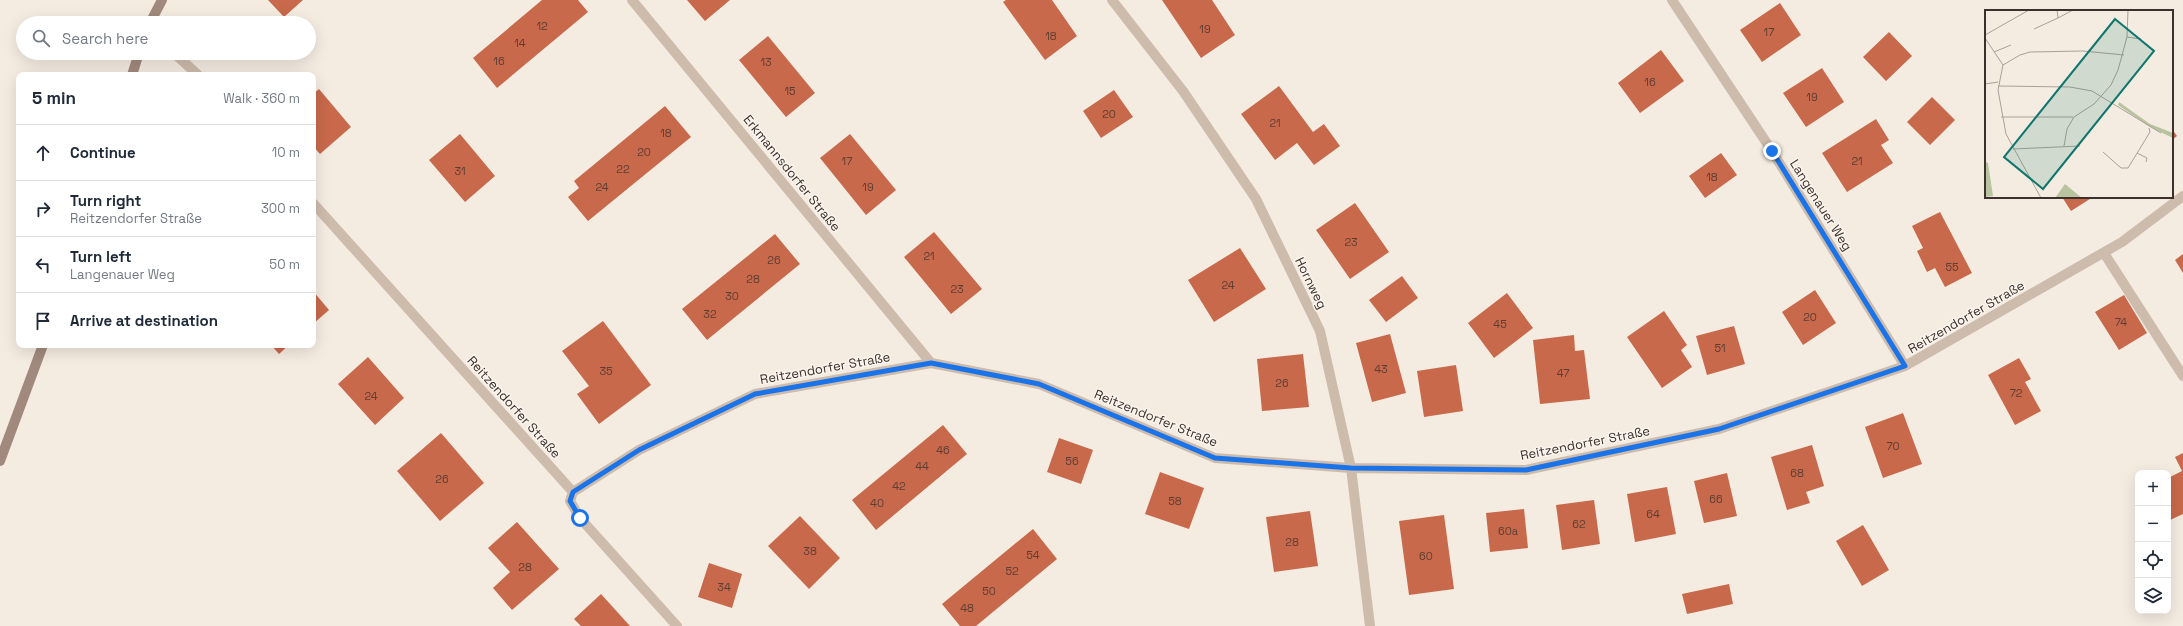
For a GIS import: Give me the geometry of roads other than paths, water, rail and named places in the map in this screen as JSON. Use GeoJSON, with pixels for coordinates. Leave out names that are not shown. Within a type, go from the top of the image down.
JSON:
{"type":"FeatureCollection","features":[{"type":"Feature","properties":{"kind":"street"},"geometry":{"type":"LineString","coordinates":[[154,16],[162,0]]}},
{"type":"Feature","properties":{"kind":"street","name":"Erkmannsdorfer Straße"},"geometry":{"type":"LineString","coordinates":[[632,0],[931,363]]}},
{"type":"Feature","properties":{"kind":"street","name":"Hornweg"},"geometry":{"type":"LineString","coordinates":[[1112,0],[1183,91],[1256,199],[1320,331],[1351,468],[1370,626]]}},
{"type":"Feature","properties":{"kind":"street","name":"Langenauer Weg"},"geometry":{"type":"LineString","coordinates":[[1672,0],[1772,151],[1905,366]]}},
{"type":"Feature","properties":{"kind":"street"},"geometry":{"type":"LineString","coordinates":[[133,72],[137,60]]}},
{"type":"Feature","properties":{"kind":"street"},"geometry":{"type":"LineString","coordinates":[[182,60],[195,72]]}},
{"type":"Feature","properties":{"kind":"street","name":"Reitzendorfer Straße"},"geometry":{"type":"LineString","coordinates":[[316,206],[573,492],[639,450],[755,394],[931,363],[1039,384],[1215,458],[1351,468],[1526,470],[1719,429],[1905,366],[2122,242],[2183,196]]}},
{"type":"Feature","properties":{"kind":"street"},"geometry":{"type":"LineString","coordinates":[[2104,253],[2183,376]]}},
{"type":"Feature","properties":{"kind":"street"},"geometry":{"type":"LineString","coordinates":[[0,461],[42,348]]}},
{"type":"Feature","properties":{"kind":"street"},"geometry":{"type":"LineString","coordinates":[[573,492],[570,501],[580,518],[678,626]]}}]}
